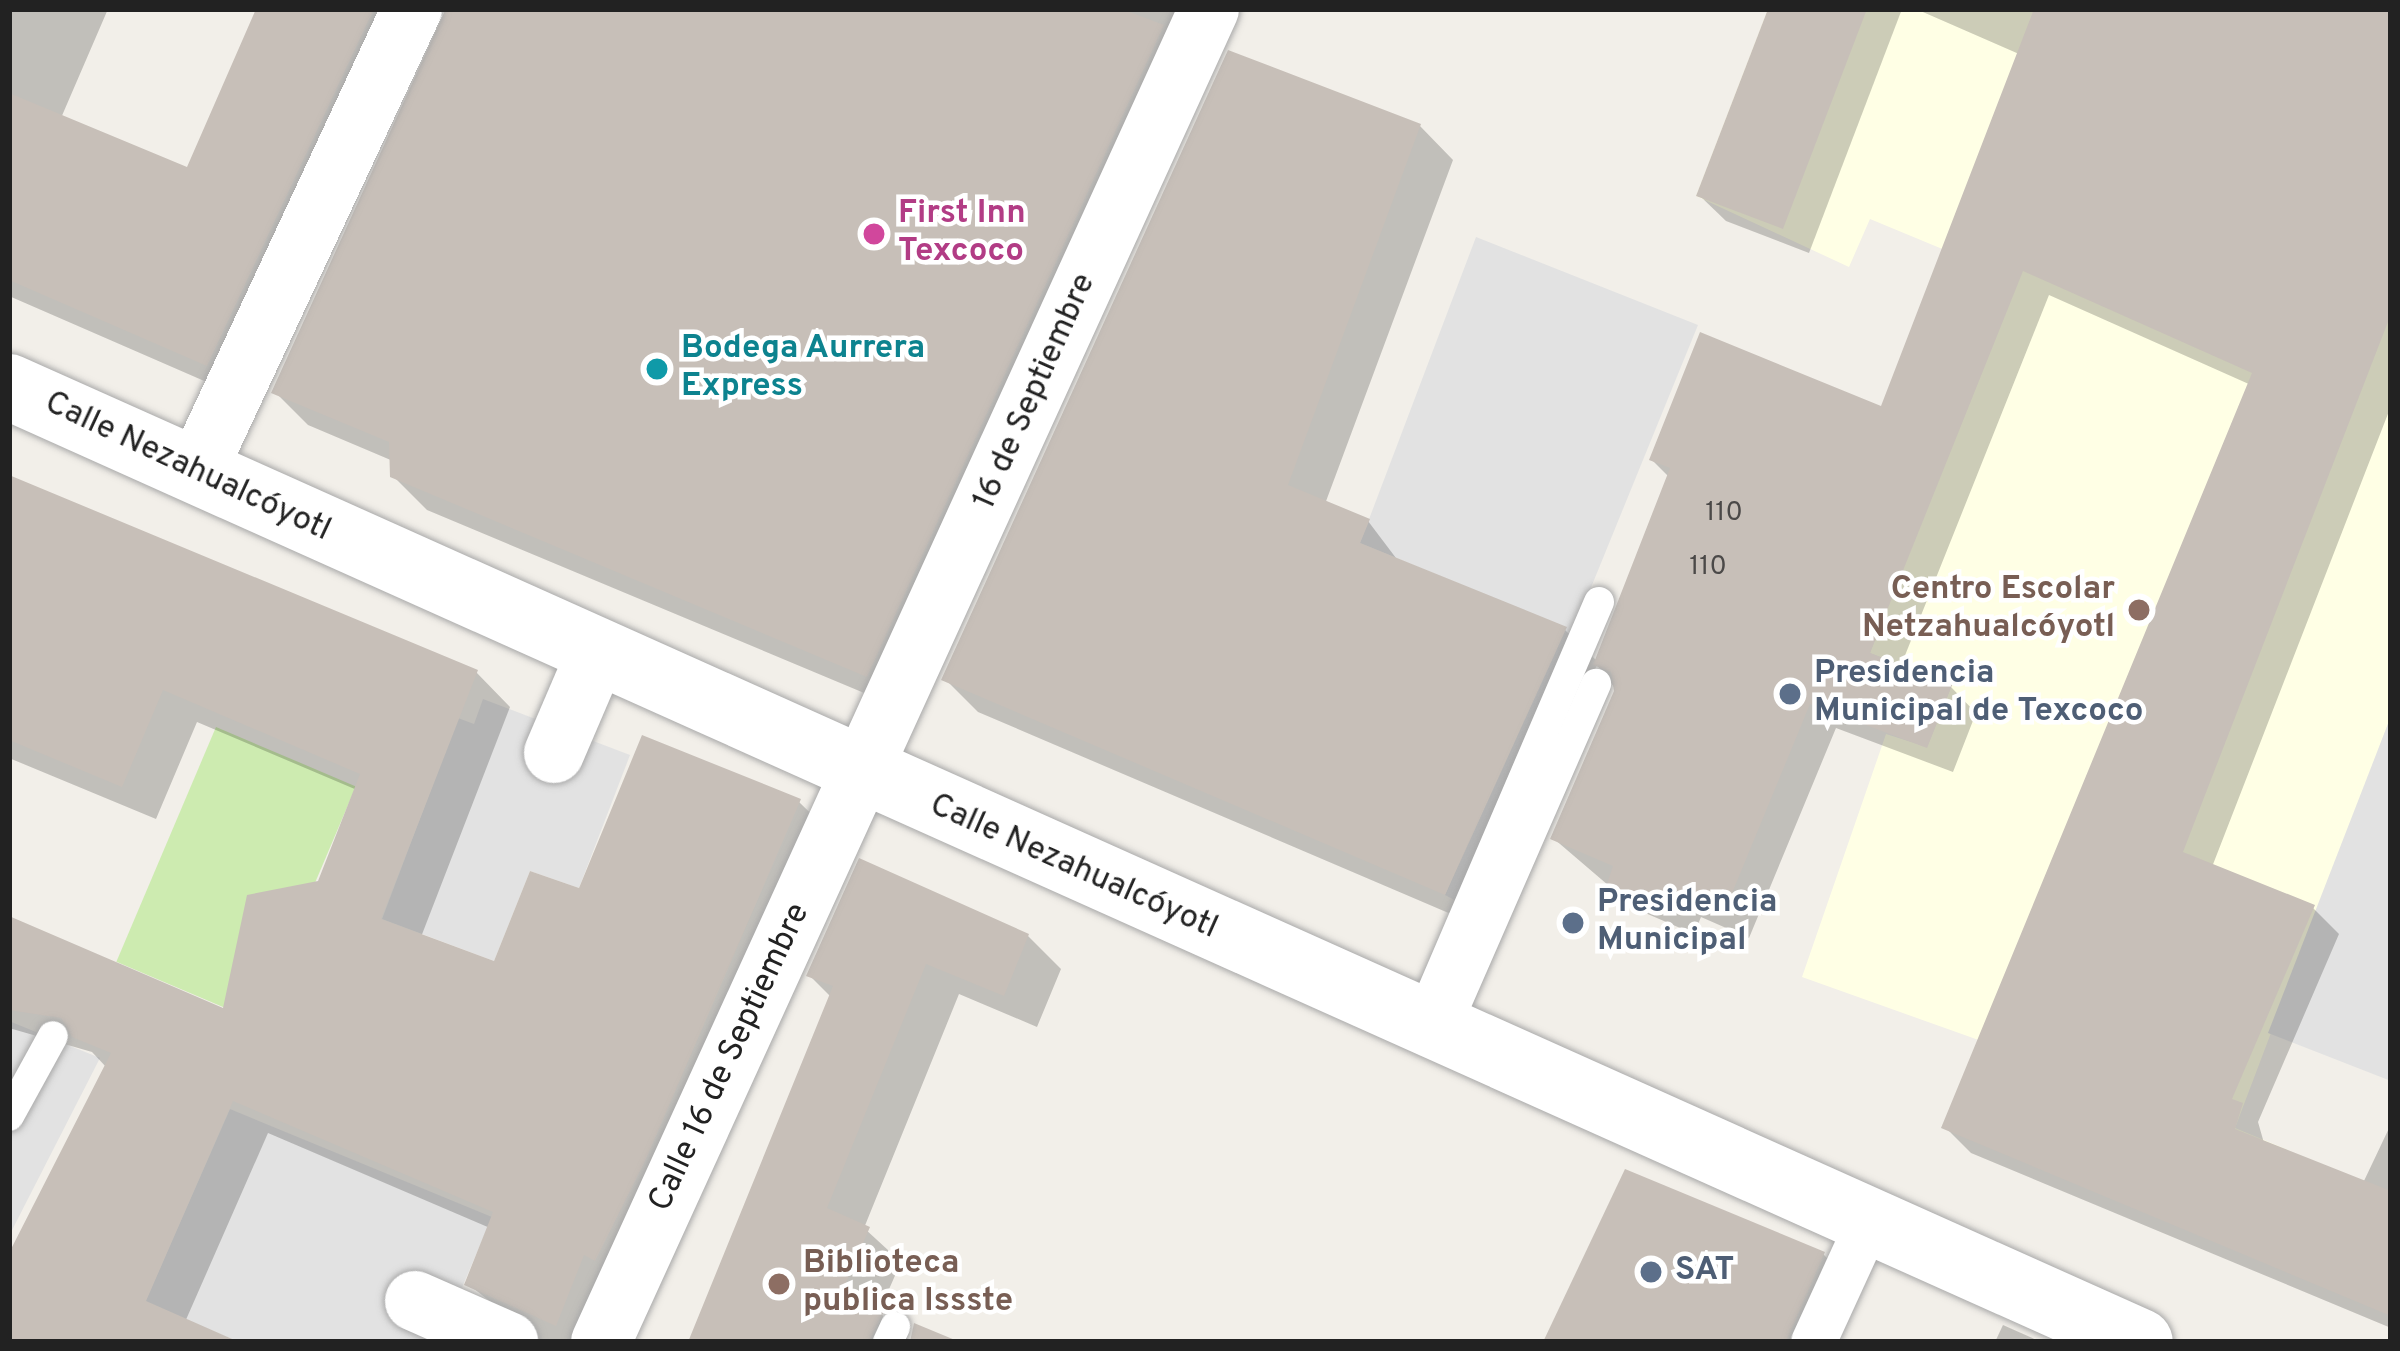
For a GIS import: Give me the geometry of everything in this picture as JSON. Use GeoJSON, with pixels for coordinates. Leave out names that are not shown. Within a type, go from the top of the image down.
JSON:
{"type":"FeatureCollection","features":[{"type":"Feature","properties":{"kind":"street"},"geometry":{"type":"LineString","coordinates":[[196,472],[412,9]]}},
{"type":"Feature","properties":{"kind":"street","name":"16 de Septiembre"},"geometry":{"type":"LineString","coordinates":[[860,773],[1209,9]]}},
{"type":"Feature","properties":{"kind":"street","name":"Calle Nezahualcóyotl"},"geometry":{"type":"LineString","coordinates":[[9,387],[596,655],[2140,1342]]}},
{"type":"Feature","properties":{"kind":"street"},"geometry":{"type":"LineString","coordinates":[[554,753],[596,655]]}},
{"type":"Feature","properties":{"kind":"street","name":"Calle 16 de Septiembre"},"geometry":{"type":"LineString","coordinates":[[601,1342],[860,773]]}},
{"type":"Feature","properties":{"kind":"street"},"geometry":{"type":"LineString","coordinates":[[1814,1342],[1868,1224]]}},
{"type":"Feature","properties":{"kind":"street"},"geometry":{"type":"LineString","coordinates":[[415,1301],[508,1342]]}},
{"type":"Feature","properties":{"kind":"lane"},"geometry":{"type":"LineString","coordinates":[[1432,1027],[1599,602]]}},
{"type":"Feature","properties":{"kind":"lane"},"geometry":{"type":"LineString","coordinates":[[1432,1027],[1596,683]]}},
{"type":"Feature","properties":{"kind":"lane"},"geometry":{"type":"LineString","coordinates":[[9,1116],[52,1036]]}},
{"type":"Feature","properties":{"kind":"shaded area","name":"Centro Escolar Netzahualcóyotl"},"geometry":{"type":"Polygon","coordinates":[[[1768,9],[2391,9],[2391,716],[2235,1128],[2295,1153],[1802,977],[1886,734],[1927,747],[1952,685],[1870,653],[1928,502],[1993,270],[1870,219],[1849,267],[1696,196],[1768,9]]]}},
{"type":"Feature","properties":{"kind":"shaded area"},"geometry":{"type":"Polygon","coordinates":[[[1476,237],[1698,325],[1462,904],[1445,895],[1557,624],[1360,543],[1476,237]]]}},
{"type":"Feature","properties":{"kind":"shaded area"},"geometry":{"type":"Polygon","coordinates":[[[483,699],[630,755],[579,888],[530,871],[494,961],[382,919],[458,718],[474,724],[483,699]]]}},
{"type":"Feature","properties":{"kind":"shaded area"},"geometry":{"type":"Polygon","coordinates":[[[2391,716],[2391,1081],[2268,1033],[2391,716]]]}},
{"type":"Feature","properties":{"kind":"shaded area"},"geometry":{"type":"Polygon","coordinates":[[[9,1021],[100,1058],[9,1236],[9,1021]]]}},
{"type":"Feature","properties":{"kind":"shaded area"},"geometry":{"type":"Polygon","coordinates":[[[230,1109],[492,1217],[439,1342],[239,1342],[145,1302],[230,1109]]]}},
{"type":"Feature","properties":{"kind":"green space"},"geometry":{"type":"Polygon","coordinates":[[[216,727],[356,786],[256,1021],[116,962],[216,727]]]}},
{"type":"Feature","properties":{"kind":"building"},"geometry":{"type":"Polygon","coordinates":[[[256,9],[374,9],[207,366],[9,280],[9,93],[187,167],[256,9]]]}},
{"type":"Feature","properties":{"kind":"building"},"geometry":{"type":"Polygon","coordinates":[[[446,9],[1122,9],[1164,25],[867,677],[390,477],[389,442],[271,393],[446,9]]]}},
{"type":"Feature","properties":{"kind":"building"},"geometry":{"type":"Polygon","coordinates":[[[1768,9],[1867,9],[1783,229],[1696,196],[1768,9]]]}},
{"type":"Feature","properties":{"kind":"building"},"geometry":{"type":"Polygon","coordinates":[[[2034,9],[2391,9],[2391,314],[2183,852],[2315,905],[2232,1099],[2243,1103],[2235,1129],[2391,1191],[2391,1316],[1941,1128],[2252,373],[2023,271],[1870,653],[1952,685],[1927,748],[1810,704],[1723,915],[1675,893],[1668,910],[1607,884],[1613,866],[1550,839],[1614,691],[1611,672],[1593,665],[1670,468],[1649,460],[1700,332],[1881,406],[2034,9]]]}},
{"type":"Feature","properties":{"kind":"building"},"geometry":{"type":"Polygon","coordinates":[[[1228,50],[1421,124],[1288,485],[1370,519],[1360,543],[1567,627],[1445,895],[941,680],[1228,50]]]}},
{"type":"Feature","properties":{"kind":"building"},"geometry":{"type":"Polygon","coordinates":[[[9,475],[478,670],[381,919],[494,961],[530,871],[579,888],[642,735],[801,799],[646,1159],[595,1261],[584,1255],[556,1326],[464,1285],[493,1212],[233,1101],[146,1301],[239,1342],[9,1342],[9,1253],[111,1053],[72,1037],[61,1018],[9,1010],[9,916],[223,1008],[247,895],[318,881],[360,774],[163,690],[122,787],[9,740],[9,475]]]}},
{"type":"Feature","properties":{"kind":"building"},"geometry":{"type":"Polygon","coordinates":[[[859,858],[1029,934],[1004,996],[926,964],[827,1208],[870,1227],[841,1294],[884,1311],[869,1342],[688,1342],[833,986],[806,976],[859,858]]]}},
{"type":"Feature","properties":{"kind":"building","name":"SAT"},"geometry":{"type":"Polygon","coordinates":[[[1625,1169],[1825,1252],[1786,1342],[1543,1342],[1625,1169]]]}},
{"type":"Feature","properties":{"kind":"building"},"geometry":{"type":"Polygon","coordinates":[[[914,1323],[955,1340],[910,1342],[914,1323]]]}},
{"type":"Feature","properties":{"kind":"place","name":"First Inn Texcoco"},"geometry":{"type":"Point","coordinates":[874,234]}},
{"type":"Feature","properties":{"kind":"place","name":"Bodega Aurrera Express"},"geometry":{"type":"Point","coordinates":[657,369]}},
{"type":"Feature","properties":{"kind":"place","name":"Centro Escolar Netzahualcóyotl"},"geometry":{"type":"Point","coordinates":[2139,610]}},
{"type":"Feature","properties":{"kind":"place","name":"Presidencia Municipal de Texcoco"},"geometry":{"type":"Point","coordinates":[1790,694]}},
{"type":"Feature","properties":{"kind":"place","name":"Presidencia Municipal"},"geometry":{"type":"Point","coordinates":[1573,923]}},
{"type":"Feature","properties":{"kind":"place","name":"SAT"},"geometry":{"type":"Point","coordinates":[1651,1272]}},
{"type":"Feature","properties":{"kind":"place","name":"Biblioteca publica Issste"},"geometry":{"type":"Point","coordinates":[779,1284]}}]}
